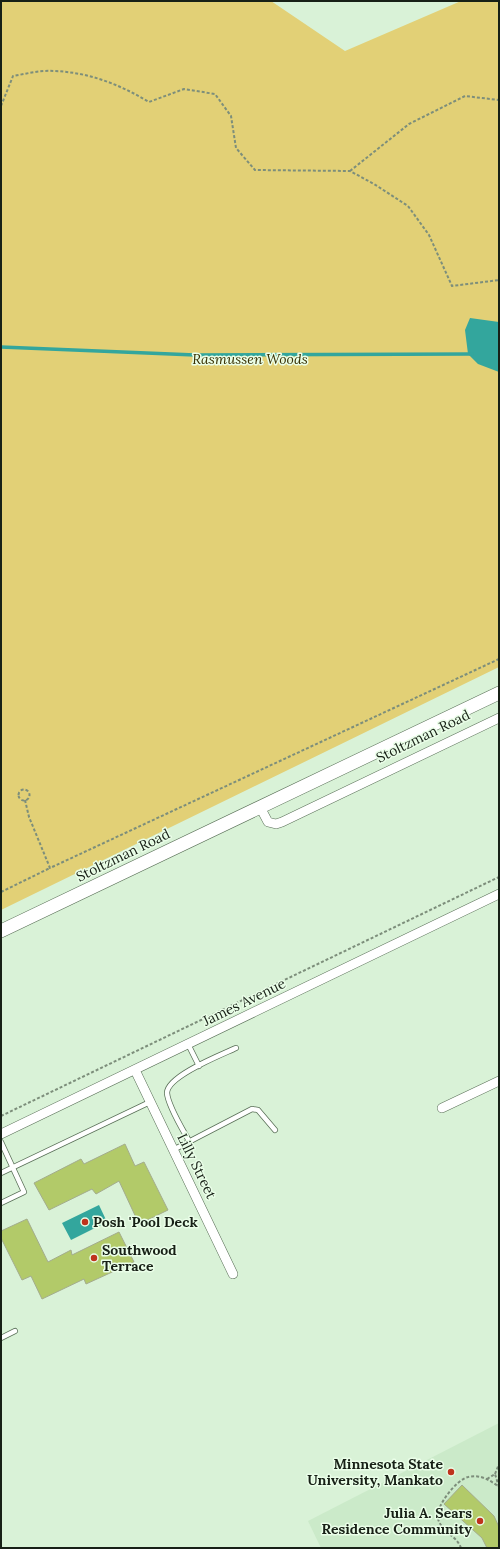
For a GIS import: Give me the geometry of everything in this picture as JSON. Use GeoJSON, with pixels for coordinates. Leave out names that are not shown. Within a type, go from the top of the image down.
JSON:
{"type":"FeatureCollection","features":[{"type":"Feature","properties":{"kind":"street","name":"Stoltzman Road"},"geometry":{"type":"LineString","coordinates":[[1,931],[499,693]]}},
{"type":"Feature","properties":{"kind":"street","name":"Stoltzman Road"},"geometry":{"type":"LineString","coordinates":[[260,807],[268,822],[276,824],[282,822],[499,718]]}},
{"type":"Feature","properties":{"kind":"street","name":"James Avenue"},"geometry":{"type":"LineString","coordinates":[[1,1134],[499,894]]}},
{"type":"Feature","properties":{"kind":"street","name":"Lilly Street"},"geometry":{"type":"LineString","coordinates":[[135,1070],[233,1274]]}},
{"type":"Feature","properties":{"kind":"street"},"geometry":{"type":"LineString","coordinates":[[442,1108],[499,1081]]}},
{"type":"Feature","properties":{"kind":"lane"},"geometry":{"type":"LineString","coordinates":[[188,1044],[199,1066]]}},
{"type":"Feature","properties":{"kind":"lane"},"geometry":{"type":"LineString","coordinates":[[189,1142],[170,1102],[168,1089],[170,1084],[175,1079],[236,1048]]}},
{"type":"Feature","properties":{"kind":"lane"},"geometry":{"type":"LineString","coordinates":[[1,1173],[150,1102]]}},
{"type":"Feature","properties":{"kind":"lane"},"geometry":{"type":"LineString","coordinates":[[174,1150],[252,1110],[258,1110],[275,1130]]}},
{"type":"Feature","properties":{"kind":"lane"},"geometry":{"type":"LineString","coordinates":[[1,1142],[24,1192],[1,1203]]}},
{"type":"Feature","properties":{"kind":"lane"},"geometry":{"type":"LineString","coordinates":[[1,1338],[15,1331]]}},
{"type":"Feature","properties":{"kind":"path"},"geometry":{"type":"LineString","coordinates":[[1,106],[13,76],[52,70],[88,76],[123,86],[149,102],[184,89],[215,94],[231,116],[236,148],[255,170],[350,171],[374,184],[408,206],[429,235],[452,286],[499,280]]}},
{"type":"Feature","properties":{"kind":"path"},"geometry":{"type":"LineString","coordinates":[[350,171],[409,124],[465,96],[499,100]]}},
{"type":"Feature","properties":{"kind":"path"},"geometry":{"type":"LineString","coordinates":[[1,892],[499,659]]}},
{"type":"Feature","properties":{"kind":"path"},"geometry":{"type":"LineString","coordinates":[[26,790],[29,792],[30,797],[25,800],[19,799],[17,795],[20,791],[26,790]]}},
{"type":"Feature","properties":{"kind":"path"},"geometry":{"type":"LineString","coordinates":[[25,800],[29,817],[50,868]]}},
{"type":"Feature","properties":{"kind":"path"},"geometry":{"type":"LineString","coordinates":[[1,1116],[499,877]]}},
{"type":"Feature","properties":{"kind":"path"},"geometry":{"type":"LineString","coordinates":[[499,1464],[495,1474],[499,1487]]}},
{"type":"Feature","properties":{"kind":"path"},"geometry":{"type":"LineString","coordinates":[[461,1548],[438,1520],[437,1512],[439,1506],[462,1479],[469,1477],[487,1478],[495,1474]]}},
{"type":"Feature","properties":{"kind":"path"},"geometry":{"type":"LineString","coordinates":[[487,1478],[499,1487]]}},
{"type":"Feature","properties":{"kind":"shaded area","name":"Minnesota State University, Mankato"},"geometry":{"type":"Polygon","coordinates":[[[499,1423],[499,1548],[321,1548],[308,1521],[499,1423]]]}},
{"type":"Feature","properties":{"kind":"green space","name":"Rasmussen Woods"},"geometry":{"type":"Polygon","coordinates":[[[1,1],[271,1],[345,51],[461,1],[499,1],[499,667],[1,910],[1,1]]]}},
{"type":"Feature","properties":{"kind":"water"},"geometry":{"type":"Polygon","coordinates":[[[470,318],[499,322],[499,372],[478,364],[468,354],[465,330],[470,318]]]}},
{"type":"Feature","properties":{"kind":"water","name":"Posh 'Pool Deck"},"geometry":{"type":"Polygon","coordinates":[[[99,1205],[107,1222],[71,1240],[62,1223],[99,1205]]]}},
{"type":"Feature","properties":{"kind":"building","name":"Southwood Terrace"},"geometry":{"type":"Polygon","coordinates":[[[125,1144],[135,1166],[144,1162],[168,1210],[139,1224],[119,1181],[96,1194],[92,1189],[49,1210],[34,1183],[81,1159],[84,1164],[125,1144]]]}},
{"type":"Feature","properties":{"kind":"building","name":"Southwood Terrace"},"geometry":{"type":"Polygon","coordinates":[[[27,1219],[48,1262],[71,1250],[72,1255],[119,1232],[134,1262],[86,1284],[84,1279],[42,1299],[31,1276],[22,1280],[1,1238],[1,1231],[27,1219]]]}},
{"type":"Feature","properties":{"kind":"building","name":"Julia A. Sears Residence Community"},"geometry":{"type":"Polygon","coordinates":[[[462,1485],[494,1516],[499,1527],[499,1548],[487,1548],[482,1538],[444,1504],[462,1485]]]}},
{"type":"Feature","properties":{"kind":"waterway"},"geometry":{"type":"LineString","coordinates":[[1,347],[195,355],[472,354]]}},
{"type":"Feature","properties":{"kind":"place","name":"Posh 'Pool Deck"},"geometry":{"type":"Point","coordinates":[85,1222]}},
{"type":"Feature","properties":{"kind":"place","name":"Southwood Terrace"},"geometry":{"type":"Point","coordinates":[94,1258]}},
{"type":"Feature","properties":{"kind":"place","name":"Minnesota State University, Mankato"},"geometry":{"type":"Point","coordinates":[451,1472]}},
{"type":"Feature","properties":{"kind":"place","name":"Julia A. Sears Residence Community"},"geometry":{"type":"Point","coordinates":[480,1521]}}]}
